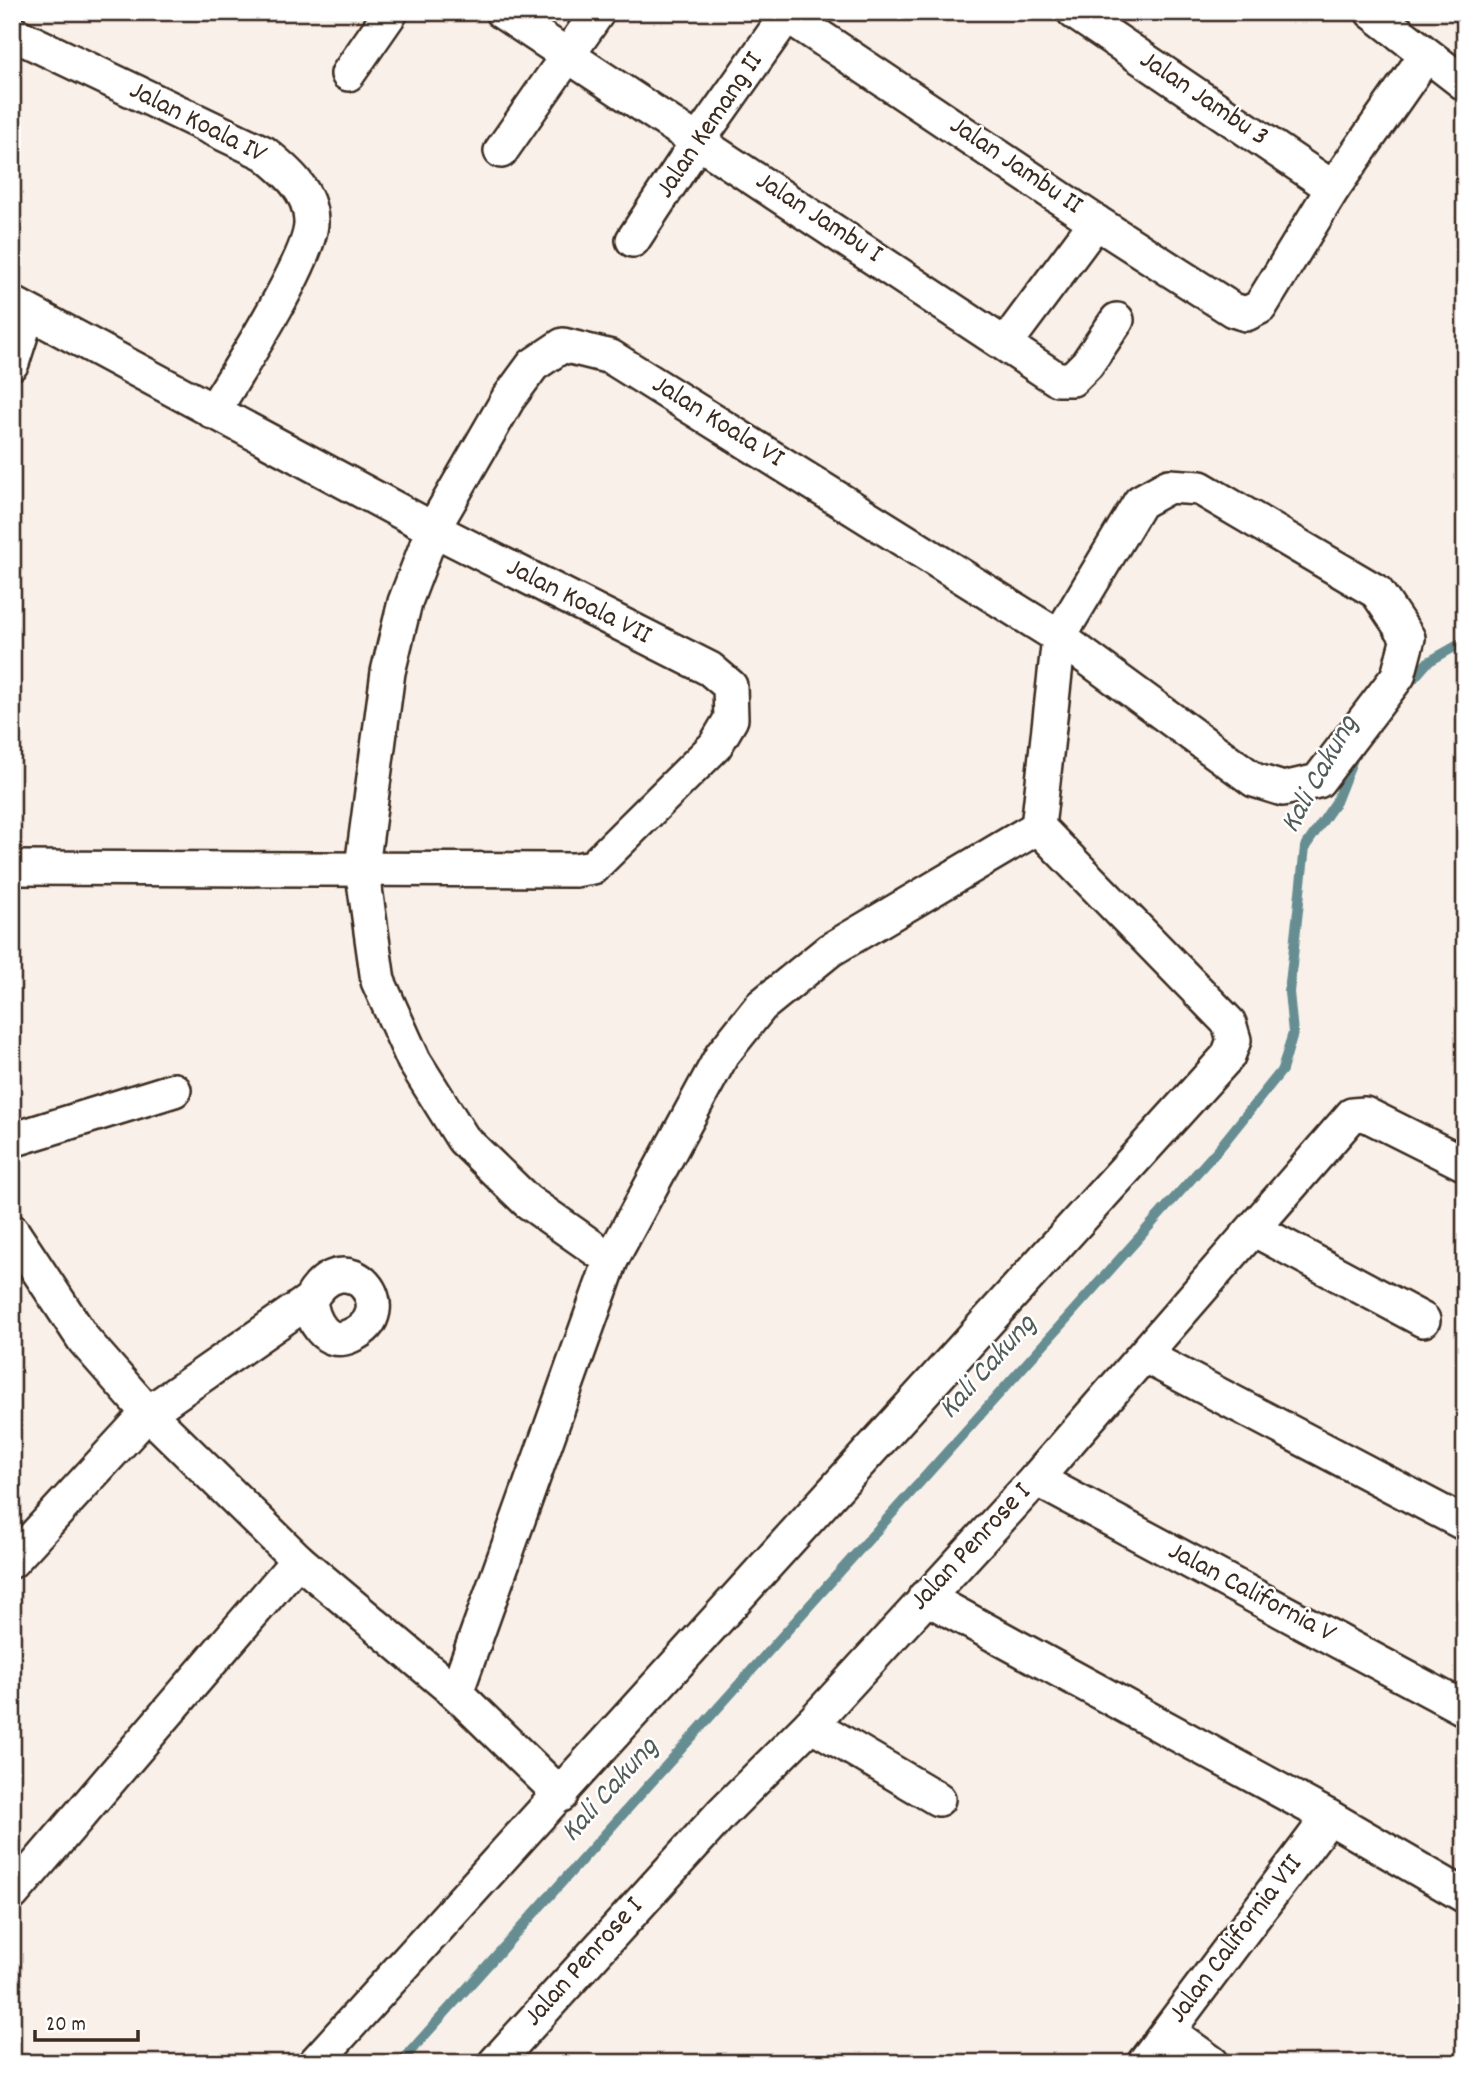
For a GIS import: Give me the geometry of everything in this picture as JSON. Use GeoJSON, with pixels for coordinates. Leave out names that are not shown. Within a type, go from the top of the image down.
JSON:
{"type":"FeatureCollection","features":[{"type":"Feature","properties":{"kind":"street"},"geometry":{"type":"LineString","coordinates":[[348,74],[391,12]]}},
{"type":"Feature","properties":{"kind":"street","name":"Jalan Jambu I"},"geometry":{"type":"LineString","coordinates":[[502,12],[1057,379],[1072,379],[1087,364],[1117,320]]}},
{"type":"Feature","properties":{"kind":"street"},"geometry":{"type":"LineString","coordinates":[[502,151],[598,12]]}},
{"type":"Feature","properties":{"kind":"street","name":"Jalan Jambu 3"},"geometry":{"type":"LineString","coordinates":[[1074,12],[1333,188]]}},
{"type":"Feature","properties":{"kind":"street"},"geometry":{"type":"LineString","coordinates":[[1372,12],[1465,84]]}},
{"type":"Feature","properties":{"kind":"street","name":"Jalan Jambu II"},"geometry":{"type":"LineString","coordinates":[[788,13],[1096,222],[1233,310],[1247,314],[1260,307],[1333,188]]}},
{"type":"Feature","properties":{"kind":"street","name":"Jalan Kemang II"},"geometry":{"type":"LineString","coordinates":[[634,240],[698,141],[788,13]]}},
{"type":"Feature","properties":{"kind":"street","name":"Jalan Koala IV"},"geometry":{"type":"LineString","coordinates":[[12,33],[264,153],[298,182],[312,222],[301,258],[265,326],[213,412]]}},
{"type":"Feature","properties":{"kind":"street"},"geometry":{"type":"LineString","coordinates":[[1333,188],[1426,55]]}},
{"type":"Feature","properties":{"kind":"street"},"geometry":{"type":"LineString","coordinates":[[1006,343],[1096,222]]}},
{"type":"Feature","properties":{"kind":"street"},"geometry":{"type":"LineString","coordinates":[[12,363],[20,308]]}},
{"type":"Feature","properties":{"kind":"street","name":"Jalan Koala VII"},"geometry":{"type":"LineString","coordinates":[[12,868],[362,867],[575,870],[593,867],[715,746],[731,719],[730,686],[710,670],[433,530],[20,308]]}},
{"type":"Feature","properties":{"kind":"street","name":"Jalan Koala VI"},"geometry":{"type":"LineString","coordinates":[[611,1260],[527,1201],[463,1139],[428,1084],[414,1061],[379,981],[362,867],[388,672],[405,602],[433,530],[508,399],[533,365],[563,345],[611,357],[1059,637],[1254,779],[1283,789],[1318,780],[1398,676],[1408,638],[1377,593],[1200,488],[1169,486],[1140,502],[1059,637]]}},
{"type":"Feature","properties":{"kind":"street"},"geometry":{"type":"LineString","coordinates":[[1038,827],[1059,637]]}},
{"type":"Feature","properties":{"kind":"street"},"geometry":{"type":"LineString","coordinates":[[456,1693],[611,1260],[722,1055],[761,1006],[831,950],[1038,827]]}},
{"type":"Feature","properties":{"kind":"street"},"geometry":{"type":"LineString","coordinates":[[315,2063],[561,1795],[1228,1056],[1234,1040],[1229,1023],[1038,827]]}},
{"type":"Feature","properties":{"kind":"street"},"geometry":{"type":"LineString","coordinates":[[12,1140],[174,1090]]}},
{"type":"Feature","properties":{"kind":"street","name":"Jalan Penrose I"},"geometry":{"type":"LineString","coordinates":[[495,2063],[722,1813],[811,1724],[925,1597],[1037,1479],[1352,1115],[1365,1114],[1465,1164]]}},
{"type":"Feature","properties":{"kind":"street"},"geometry":{"type":"LineString","coordinates":[[1255,1230],[1423,1320]]}},
{"type":"Feature","properties":{"kind":"street"},"geometry":{"type":"LineString","coordinates":[[12,1231],[84,1340],[148,1413],[298,1560],[456,1693],[561,1795]]}},
{"type":"Feature","properties":{"kind":"street"},"geometry":{"type":"LineString","coordinates":[[12,1561],[148,1413],[310,1300]]}},
{"type":"Feature","properties":{"kind":"street"},"geometry":{"type":"LineString","coordinates":[[1145,1356],[1465,1524]]}},
{"type":"Feature","properties":{"kind":"street","name":"Jalan California V"},"geometry":{"type":"LineString","coordinates":[[1037,1479],[1465,1709]]}},
{"type":"Feature","properties":{"kind":"street"},"geometry":{"type":"LineString","coordinates":[[12,1894],[298,1560]]}},
{"type":"Feature","properties":{"kind":"street"},"geometry":{"type":"LineString","coordinates":[[925,1597],[1329,1817],[1465,1896]]}},
{"type":"Feature","properties":{"kind":"street"},"geometry":{"type":"LineString","coordinates":[[811,1724],[938,1799]]}},
{"type":"Feature","properties":{"kind":"street","name":"Jalan California VII"},"geometry":{"type":"LineString","coordinates":[[1144,2063],[1329,1817]]}},
{"type":"Feature","properties":{"kind":"street"},"geometry":{"type":"LineString","coordinates":[[1169,2032],[1212,2063]]}},
{"type":"Feature","properties":{"kind":"waterway","name":"Kali Cakung"},"geometry":{"type":"LineString","coordinates":[[1407,686],[1428,662],[1465,641]]}},
{"type":"Feature","properties":{"kind":"waterway","name":"Kali Cakung"},"geometry":{"type":"LineString","coordinates":[[400,2063],[1221,1146],[1282,1070],[1293,1033],[1289,992],[1305,847],[1336,802],[1355,754]]}}]}
